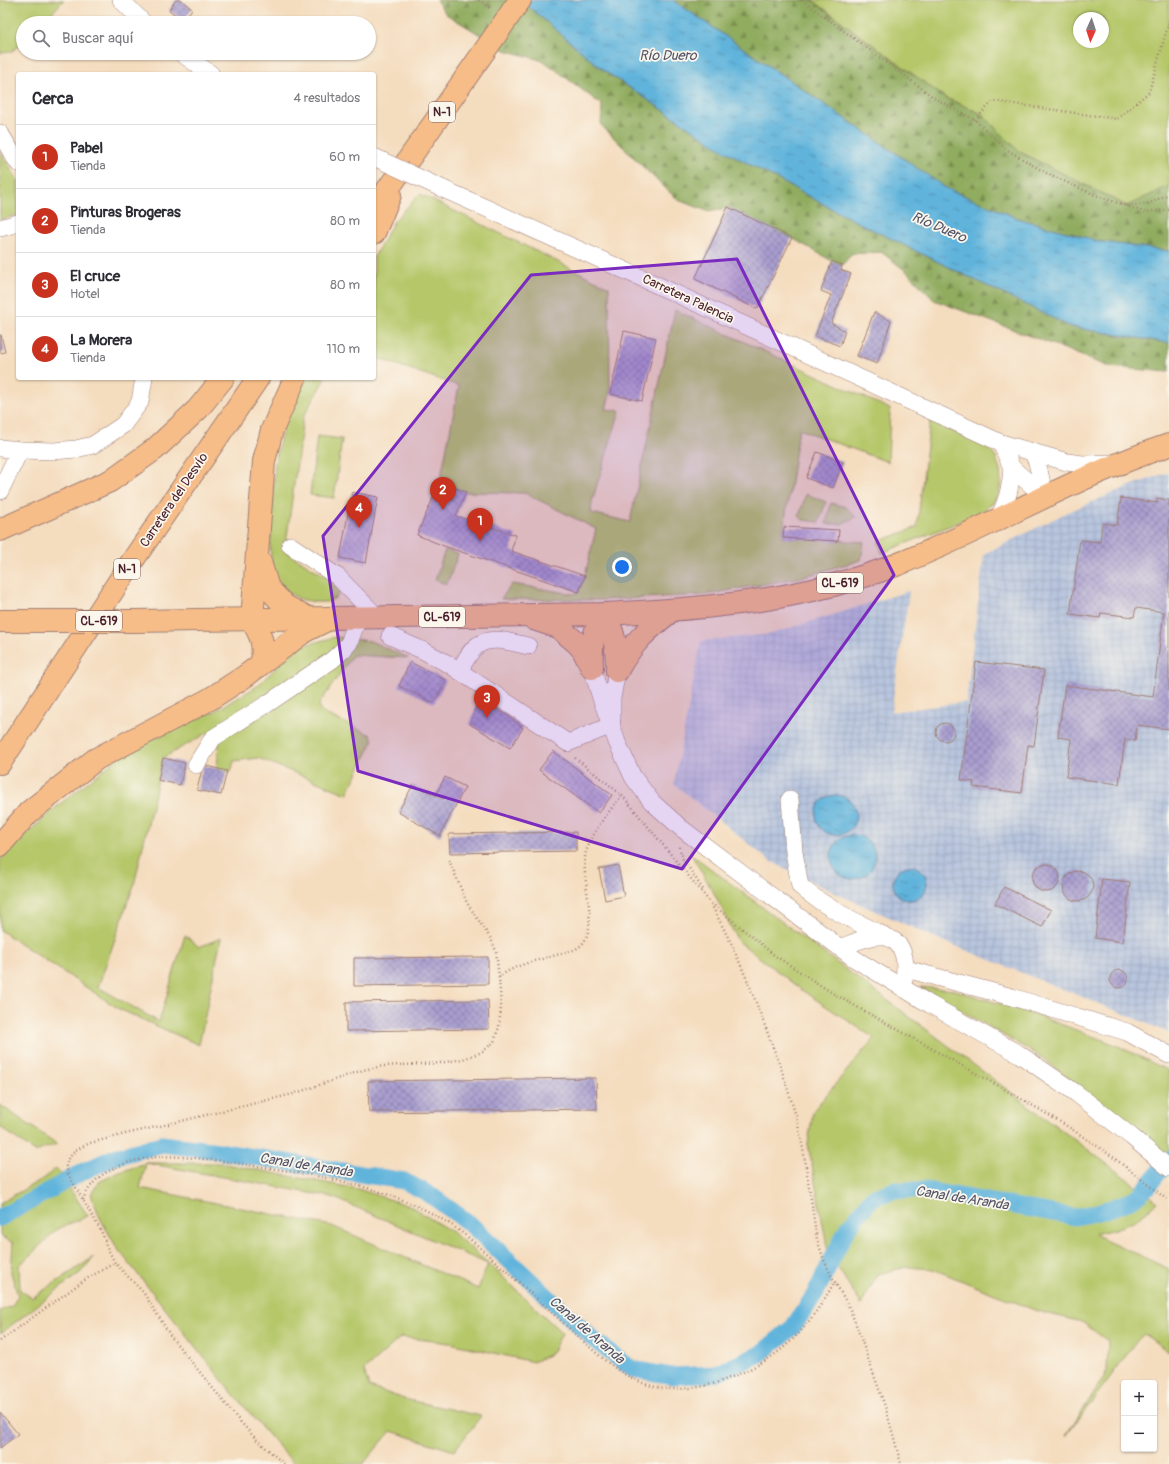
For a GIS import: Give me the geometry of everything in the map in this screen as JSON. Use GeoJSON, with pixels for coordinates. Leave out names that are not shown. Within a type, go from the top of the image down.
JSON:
{"type":"FeatureCollection","features":[{"type":"Feature","properties":{"kind":"main road","name":"N-1"},"geometry":{"type":"LineString","coordinates":[[376,191],[414,151],[520,0]]}},
{"type":"Feature","properties":{"kind":"main road"},"geometry":{"type":"LineString","coordinates":[[376,206],[414,151]]}},
{"type":"Feature","properties":{"kind":"main road"},"geometry":{"type":"LineString","coordinates":[[376,228],[400,170]]}},
{"type":"Feature","properties":{"kind":"main road"},"geometry":{"type":"LineString","coordinates":[[0,530],[110,481],[160,444],[198,409],[221,380]]}},
{"type":"Feature","properties":{"kind":"main road","name":"Carretera del Desvío"},"geometry":{"type":"LineString","coordinates":[[0,763],[133,560],[257,380]]}},
{"type":"Feature","properties":{"kind":"main road"},"geometry":{"type":"LineString","coordinates":[[262,662],[263,645],[259,632],[252,620],[264,461],[272,430],[294,380]]}},
{"type":"Feature","properties":{"kind":"main road","name":"CL-619"},"geometry":{"type":"LineString","coordinates":[[0,621],[252,620],[525,616],[604,614],[671,610],[753,602],[819,589],[861,577],[900,563],[998,520],[1120,463],[1169,445]]}},
{"type":"Feature","properties":{"kind":"main road"},"geometry":{"type":"LineString","coordinates":[[257,553],[268,588],[285,606],[320,618]]}},
{"type":"Feature","properties":{"kind":"main road"},"geometry":{"type":"LineString","coordinates":[[617,671],[626,654],[640,637],[671,610]]}},
{"type":"Feature","properties":{"kind":"main road"},"geometry":{"type":"LineString","coordinates":[[604,614],[610,625],[616,644],[617,671]]}},
{"type":"Feature","properties":{"kind":"main road"},"geometry":{"type":"LineString","coordinates":[[592,668],[591,646],[596,629],[604,614]]}},
{"type":"Feature","properties":{"kind":"main road"},"geometry":{"type":"LineString","coordinates":[[525,616],[558,627],[584,650],[592,668]]}},
{"type":"Feature","properties":{"kind":"main road"},"geometry":{"type":"LineString","coordinates":[[0,845],[29,812],[96,758],[210,698],[244,677],[320,618]]}},
{"type":"Feature","properties":{"kind":"street"},"geometry":{"type":"LineString","coordinates":[[121,0],[137,16]]}},
{"type":"Feature","properties":{"kind":"street"},"geometry":{"type":"LineString","coordinates":[[191,60],[209,72]]}},
{"type":"Feature","properties":{"kind":"street"},"geometry":{"type":"LineString","coordinates":[[0,133],[16,160]]}},
{"type":"Feature","properties":{"kind":"street","name":"Carretera Palencia"},"geometry":{"type":"LineString","coordinates":[[376,158],[1001,443],[1082,464],[1120,463]]}},
{"type":"Feature","properties":{"kind":"street"},"geometry":{"type":"LineString","coordinates":[[0,228],[16,224]]}},
{"type":"Feature","properties":{"kind":"street"},"geometry":{"type":"LineString","coordinates":[[0,448],[54,451],[76,449],[93,445],[123,425],[140,402],[144,380]]}},
{"type":"Feature","properties":{"kind":"street"},"geometry":{"type":"LineString","coordinates":[[1001,443],[1012,468],[1045,497]]}},
{"type":"Feature","properties":{"kind":"street"},"geometry":{"type":"LineString","coordinates":[[0,491],[20,450]]}},
{"type":"Feature","properties":{"kind":"street"},"geometry":{"type":"LineString","coordinates":[[1032,452],[1037,462],[1045,497]]}},
{"type":"Feature","properties":{"kind":"street"},"geometry":{"type":"LineString","coordinates":[[998,520],[1006,504],[1011,483],[1012,468]]}},
{"type":"Feature","properties":{"kind":"street"},"geometry":{"type":"LineString","coordinates":[[196,765],[213,738],[332,660],[349,643],[354,633],[368,618],[338,577],[290,545]]}},
{"type":"Feature","properties":{"kind":"street"},"geometry":{"type":"LineString","coordinates":[[390,636],[424,651],[460,671],[568,743],[612,725]]}},
{"type":"Feature","properties":{"kind":"street"},"geometry":{"type":"LineString","coordinates":[[460,671],[469,655],[477,645],[487,641],[502,640],[528,646]]}},
{"type":"Feature","properties":{"kind":"street"},"geometry":{"type":"LineString","coordinates":[[592,668],[617,742],[633,777],[652,802],[681,828],[840,948],[903,988],[1019,1054],[1076,1093],[1166,1165]]}},
{"type":"Feature","properties":{"kind":"street"},"geometry":{"type":"LineString","coordinates":[[612,725],[612,698],[617,671]]}},
{"type":"Feature","properties":{"kind":"street"},"geometry":{"type":"LineString","coordinates":[[790,799],[794,852],[800,886],[844,916],[897,942],[902,951],[906,969],[903,988]]}},
{"type":"Feature","properties":{"kind":"street"},"geometry":{"type":"LineString","coordinates":[[840,948],[867,938],[883,935]]}},
{"type":"Feature","properties":{"kind":"street"},"geometry":{"type":"LineString","coordinates":[[906,969],[1012,997],[1127,1032],[1169,1055]]}},
{"type":"Feature","properties":{"kind":"path"},"geometry":{"type":"LineString","coordinates":[[479,0],[490,8]]}},
{"type":"Feature","properties":{"kind":"path"},"geometry":{"type":"LineString","coordinates":[[802,0],[936,99],[975,120],[1007,150],[1048,174],[1095,195],[1144,212],[1169,210]]}},
{"type":"Feature","properties":{"kind":"path"},"geometry":{"type":"LineString","coordinates":[[975,120],[993,101],[1117,119],[1149,92],[1169,22]]}},
{"type":"Feature","properties":{"kind":"path"},"geometry":{"type":"LineString","coordinates":[[1127,206],[1148,204],[1169,193]]}},
{"type":"Feature","properties":{"kind":"path"},"geometry":{"type":"LineString","coordinates":[[572,755],[622,795],[710,902],[774,956],[865,1011],[1067,1126],[1109,1154],[1169,1201]]}},
{"type":"Feature","properties":{"kind":"path"},"geometry":{"type":"LineString","coordinates":[[499,977],[520,965],[566,953],[579,947],[586,938],[589,925],[589,912],[586,885],[586,854],[596,829],[622,795]]}},
{"type":"Feature","properties":{"kind":"path"},"geometry":{"type":"LineString","coordinates":[[681,828],[679,846],[683,859],[710,902],[732,945],[751,989],[782,1071],[804,1154],[817,1239],[834,1283],[848,1305],[855,1322],[886,1409],[901,1464]]}},
{"type":"Feature","properties":{"kind":"path"},"geometry":{"type":"LineString","coordinates":[[284,1464],[256,1439],[237,1418],[172,1338],[143,1292],[115,1263],[102,1233],[68,1174],[66,1166],[68,1159],[76,1150],[90,1144],[121,1135],[293,1094],[362,1070],[383,1066],[440,1063],[463,1059],[482,1052],[494,1042],[499,1027],[501,1007],[499,964],[491,939],[467,902],[449,860]]}},
{"type":"Feature","properties":{"kind":"path"},"geometry":{"type":"LineString","coordinates":[[83,1200],[86,1191],[101,1174],[147,1158],[167,1156],[202,1158],[327,1177],[399,1199],[424,1209],[447,1222],[472,1240],[605,1361],[643,1382],[660,1388],[698,1387],[720,1382],[742,1374],[764,1363],[786,1346],[803,1329],[824,1300],[834,1283]]}},
{"type":"Feature","properties":{"kind":"path"},"geometry":{"type":"LineString","coordinates":[[0,1341],[86,1279],[115,1263]]}},
{"type":"Feature","properties":{"kind":"highlighted area"},"geometry":{"type":"Polygon","coordinates":[[[737,259],[894,575],[682,869],[358,771],[323,536],[531,275],[737,259]]]}},
{"type":"Feature","properties":{"kind":"shaded area"},"geometry":{"type":"Polygon","coordinates":[[[1169,472],[1169,1033],[943,941],[835,893],[770,861],[674,784],[701,641],[771,634],[909,591],[891,712],[966,702],[984,554],[1066,513],[1127,487],[1169,472]]]}},
{"type":"Feature","properties":{"kind":"green space"},"geometry":{"type":"Polygon","coordinates":[[[0,0],[64,0],[49,16],[16,16],[16,48],[11,52],[0,53],[0,0]]]}},
{"type":"Feature","properties":{"kind":"green space"},"geometry":{"type":"Polygon","coordinates":[[[436,0],[521,0],[603,70],[725,151],[853,220],[1071,327],[1169,343],[1169,372],[1109,367],[934,300],[905,270],[881,252],[852,254],[842,265],[832,261],[792,238],[728,208],[707,211],[678,200],[601,125],[602,105],[544,61],[505,50],[446,14],[436,0]]]}},
{"type":"Feature","properties":{"kind":"green space"},"geometry":{"type":"Polygon","coordinates":[[[673,0],[812,0],[944,97],[982,114],[1020,152],[1127,206],[1169,186],[1169,251],[1102,242],[1017,218],[946,188],[673,0]]]}},
{"type":"Feature","properties":{"kind":"green space"},"geometry":{"type":"Polygon","coordinates":[[[812,0],[1169,0],[1169,186],[1127,206],[1020,152],[982,114],[944,97],[812,0]]]}},
{"type":"Feature","properties":{"kind":"green space"},"geometry":{"type":"Polygon","coordinates":[[[0,151],[16,178],[16,216],[0,220],[0,151]]]}},
{"type":"Feature","properties":{"kind":"green space"},"geometry":{"type":"Polygon","coordinates":[[[420,194],[609,287],[610,394],[606,409],[620,411],[592,501],[591,513],[630,522],[675,310],[890,409],[888,462],[799,429],[783,537],[864,542],[861,560],[798,578],[704,595],[601,600],[501,599],[512,584],[573,594],[579,592],[585,576],[596,529],[525,493],[466,492],[440,482],[459,386],[376,358],[376,253],[394,221],[420,194]]]}},
{"type":"Feature","properties":{"kind":"green space"},"geometry":{"type":"Polygon","coordinates":[[[306,380],[324,380],[303,418],[285,551],[325,576],[340,591],[337,597],[327,602],[315,602],[300,599],[287,592],[274,578],[270,549],[275,462],[284,422],[306,380]]]}},
{"type":"Feature","properties":{"kind":"green space"},"geometry":{"type":"Polygon","coordinates":[[[930,421],[989,448],[996,458],[1000,471],[1001,482],[999,493],[993,503],[979,514],[882,553],[878,542],[917,527],[930,421]]]}},
{"type":"Feature","properties":{"kind":"green space"},"geometry":{"type":"Polygon","coordinates":[[[317,436],[342,439],[334,498],[310,495],[317,436]]]}},
{"type":"Feature","properties":{"kind":"green space"},"geometry":{"type":"Polygon","coordinates":[[[806,494],[826,502],[819,522],[803,520],[799,516],[806,494]]]}},
{"type":"Feature","properties":{"kind":"green space"},"geometry":{"type":"Polygon","coordinates":[[[831,503],[846,507],[856,517],[841,524],[826,524],[831,503]]]}},
{"type":"Feature","properties":{"kind":"green space"},"geometry":{"type":"Polygon","coordinates":[[[445,550],[458,554],[447,584],[435,580],[445,550]]]}},
{"type":"Feature","properties":{"kind":"green space"},"geometry":{"type":"Polygon","coordinates":[[[335,637],[370,641],[409,658],[353,655],[319,704],[321,712],[371,735],[373,741],[347,794],[258,758],[234,761],[231,772],[217,769],[219,742],[207,733],[163,758],[134,885],[98,987],[159,1022],[185,935],[199,947],[221,938],[199,1045],[119,1009],[0,930],[0,860],[13,846],[54,809],[128,750],[213,712],[256,687],[298,647],[335,637]]]}},
{"type":"Feature","properties":{"kind":"green space"},"geometry":{"type":"Polygon","coordinates":[[[691,854],[1158,1202],[1133,1222],[1115,1229],[1094,1234],[1169,1269],[1169,1352],[1144,1334],[1137,1341],[1066,1436],[1107,1372],[1108,1341],[1082,1322],[1037,1311],[933,1269],[906,1267],[878,1274],[861,1304],[828,1252],[808,1144],[813,1111],[874,1038],[803,991],[738,941],[714,893],[691,854]]]}},
{"type":"Feature","properties":{"kind":"green space"},"geometry":{"type":"Polygon","coordinates":[[[920,987],[955,990],[1036,1015],[1116,1045],[1169,1071],[1169,1157],[1041,1057],[920,987]]]}},
{"type":"Feature","properties":{"kind":"green space"},"geometry":{"type":"Polygon","coordinates":[[[0,1105],[57,1144],[35,1152],[0,1127],[0,1105]]]}},
{"type":"Feature","properties":{"kind":"green space"},"geometry":{"type":"Polygon","coordinates":[[[146,1163],[220,1163],[358,1189],[410,1206],[452,1232],[488,1263],[562,1333],[552,1353],[533,1362],[450,1343],[401,1337],[364,1370],[369,1387],[408,1400],[481,1416],[454,1451],[391,1431],[363,1464],[294,1464],[229,1389],[117,1248],[100,1218],[91,1194],[99,1182],[117,1173],[146,1163]],[[146,1163],[140,1188],[332,1226],[478,1289],[488,1264],[332,1197],[146,1163]]]}},
{"type":"Feature","properties":{"kind":"green space"},"geometry":{"type":"Polygon","coordinates":[[[56,1168],[88,1216],[57,1229],[19,1266],[20,1290],[32,1298],[94,1257],[81,1272],[0,1334],[0,1311],[12,1306],[18,1296],[11,1273],[13,1243],[0,1236],[0,1203],[46,1177],[56,1168]]]}},
{"type":"Feature","properties":{"kind":"water","name":"Río Duero"},"geometry":{"type":"Polygon","coordinates":[[[521,0],[673,0],[946,188],[1017,218],[1102,242],[1169,251],[1169,343],[1071,327],[853,220],[725,151],[603,70],[521,0]]]}},
{"type":"Feature","properties":{"kind":"water"},"geometry":{"type":"Polygon","coordinates":[[[832,795],[840,795],[847,798],[853,804],[856,815],[853,826],[847,832],[840,835],[832,835],[825,832],[819,826],[816,819],[816,811],[819,804],[825,798],[832,795]]]}},
{"type":"Feature","properties":{"kind":"water"},"geometry":{"type":"Polygon","coordinates":[[[849,835],[857,835],[862,836],[869,841],[874,848],[874,866],[869,873],[862,878],[849,879],[841,876],[834,869],[831,861],[831,853],[834,845],[841,838],[849,835]]]}},
{"type":"Feature","properties":{"kind":"water"},"geometry":{"type":"Polygon","coordinates":[[[907,866],[913,866],[922,871],[926,877],[926,889],[922,895],[913,900],[907,900],[898,895],[893,886],[893,880],[898,871],[907,866]]]}},
{"type":"Feature","properties":{"kind":"building"},"geometry":{"type":"Polygon","coordinates":[[[176,0],[181,0],[192,9],[187,16],[177,16],[169,10],[176,0]]]}},
{"type":"Feature","properties":{"kind":"building"},"geometry":{"type":"Polygon","coordinates":[[[728,207],[792,238],[757,309],[695,279],[728,207]]]}},
{"type":"Feature","properties":{"kind":"building"},"geometry":{"type":"Polygon","coordinates":[[[832,261],[842,265],[841,270],[851,274],[831,323],[845,331],[840,346],[815,336],[831,295],[821,291],[832,261]]]}},
{"type":"Feature","properties":{"kind":"building"},"geometry":{"type":"Polygon","coordinates":[[[874,312],[891,321],[877,364],[857,356],[874,312]]]}},
{"type":"Feature","properties":{"kind":"building"},"geometry":{"type":"Polygon","coordinates":[[[624,331],[656,338],[642,401],[610,394],[624,331]]]}},
{"type":"Feature","properties":{"kind":"building"},"geometry":{"type":"Polygon","coordinates":[[[0,335],[5,352],[0,353],[0,335]]]}},
{"type":"Feature","properties":{"kind":"building"},"geometry":{"type":"Polygon","coordinates":[[[817,452],[843,462],[833,488],[806,478],[817,452]]]}},
{"type":"Feature","properties":{"kind":"building"},"geometry":{"type":"Polygon","coordinates":[[[440,482],[466,492],[456,516],[516,535],[511,551],[585,576],[579,592],[444,546],[417,535],[440,482]]]}},
{"type":"Feature","properties":{"kind":"building"},"geometry":{"type":"Polygon","coordinates":[[[352,492],[378,497],[366,563],[340,558],[352,492]]]}},
{"type":"Feature","properties":{"kind":"building"},"geometry":{"type":"Polygon","coordinates":[[[1121,498],[1157,503],[1157,498],[1169,500],[1169,729],[1137,725],[1135,741],[1125,739],[1119,784],[1066,777],[1071,739],[1058,737],[1065,685],[1153,697],[1164,612],[1136,608],[1134,617],[1101,613],[1100,618],[1070,614],[1080,540],[1100,542],[1102,523],[1117,525],[1121,498]]]}},
{"type":"Feature","properties":{"kind":"building"},"geometry":{"type":"Polygon","coordinates":[[[784,527],[839,530],[838,541],[783,538],[784,527]]]}},
{"type":"Feature","properties":{"kind":"building"},"geometry":{"type":"Polygon","coordinates":[[[410,662],[446,680],[434,703],[399,686],[410,662]]]}},
{"type":"Feature","properties":{"kind":"building"},"geometry":{"type":"Polygon","coordinates":[[[976,662],[1044,670],[1034,746],[1028,745],[1022,793],[973,787],[974,782],[961,780],[976,662]]]}},
{"type":"Feature","properties":{"kind":"building"},"geometry":{"type":"Polygon","coordinates":[[[479,698],[504,713],[523,728],[510,748],[470,724],[479,698]]]}},
{"type":"Feature","properties":{"kind":"building"},"geometry":{"type":"Polygon","coordinates":[[[945,723],[951,726],[954,732],[951,738],[945,741],[939,738],[936,732],[939,726],[945,723]]]}},
{"type":"Feature","properties":{"kind":"building"},"geometry":{"type":"Polygon","coordinates":[[[553,751],[612,795],[599,813],[539,770],[553,751]]]}},
{"type":"Feature","properties":{"kind":"building"},"geometry":{"type":"Polygon","coordinates":[[[163,758],[185,763],[180,785],[158,780],[163,758]]]}},
{"type":"Feature","properties":{"kind":"building"},"geometry":{"type":"Polygon","coordinates":[[[203,765],[227,771],[221,795],[197,790],[203,765]]]}},
{"type":"Feature","properties":{"kind":"building"},"geometry":{"type":"Polygon","coordinates":[[[445,777],[465,787],[440,836],[398,812],[413,785],[444,799],[436,794],[445,777]]]}},
{"type":"Feature","properties":{"kind":"building"},"geometry":{"type":"Polygon","coordinates":[[[576,832],[576,851],[450,853],[449,834],[576,832]]]}},
{"type":"Feature","properties":{"kind":"building"},"geometry":{"type":"Polygon","coordinates":[[[1046,864],[1056,868],[1060,878],[1056,888],[1046,892],[1036,888],[1032,878],[1036,868],[1046,864]]]}},
{"type":"Feature","properties":{"kind":"building"},"geometry":{"type":"Polygon","coordinates":[[[618,865],[624,896],[605,900],[599,869],[618,865]]]}},
{"type":"Feature","properties":{"kind":"building"},"geometry":{"type":"Polygon","coordinates":[[[1078,871],[1089,875],[1093,886],[1089,897],[1078,901],[1067,897],[1063,886],[1067,875],[1078,871]]]}},
{"type":"Feature","properties":{"kind":"building"},"geometry":{"type":"Polygon","coordinates":[[[1102,879],[1130,882],[1123,942],[1095,938],[1102,879]]]}},
{"type":"Feature","properties":{"kind":"building"},"geometry":{"type":"Polygon","coordinates":[[[1004,887],[1051,910],[1042,927],[995,904],[1004,887]]]}},
{"type":"Feature","properties":{"kind":"building"},"geometry":{"type":"Polygon","coordinates":[[[488,957],[488,984],[354,986],[354,958],[488,957]]]}},
{"type":"Feature","properties":{"kind":"building"},"geometry":{"type":"Polygon","coordinates":[[[1119,970],[1125,973],[1128,979],[1125,985],[1119,988],[1113,985],[1110,979],[1113,973],[1119,970]]]}},
{"type":"Feature","properties":{"kind":"building"},"geometry":{"type":"Polygon","coordinates":[[[488,1000],[489,1029],[346,1031],[346,1002],[488,1000]]]}},
{"type":"Feature","properties":{"kind":"building"},"geometry":{"type":"Polygon","coordinates":[[[596,1078],[597,1109],[369,1112],[368,1081],[596,1078]]]}},
{"type":"Feature","properties":{"kind":"building"},"geometry":{"type":"Polygon","coordinates":[[[0,1412],[18,1434],[0,1448],[0,1412]]]}},
{"type":"Feature","properties":{"kind":"waterway","name":"Canal de Aranda"},"geometry":{"type":"LineString","coordinates":[[0,1218],[84,1171],[115,1157],[162,1144],[211,1150],[404,1181],[429,1194],[469,1223],[594,1340],[632,1369],[672,1376],[716,1374],[760,1354],[793,1327],[815,1294],[847,1229],[872,1198],[895,1190],[926,1190],[1075,1217],[1108,1209],[1125,1203],[1139,1195],[1169,1159]]}},
{"type":"Feature","properties":{"kind":"place","name":"Pinturas Brogeras"},"geometry":{"type":"Point","coordinates":[443,510]}},
{"type":"Feature","properties":{"kind":"place","name":"La Morera"},"geometry":{"type":"Point","coordinates":[359,528]}},
{"type":"Feature","properties":{"kind":"place","name":"Pabel"},"geometry":{"type":"Point","coordinates":[480,541]}},
{"type":"Feature","properties":{"kind":"place","name":"El cruce"},"geometry":{"type":"Point","coordinates":[487,718]}}]}
